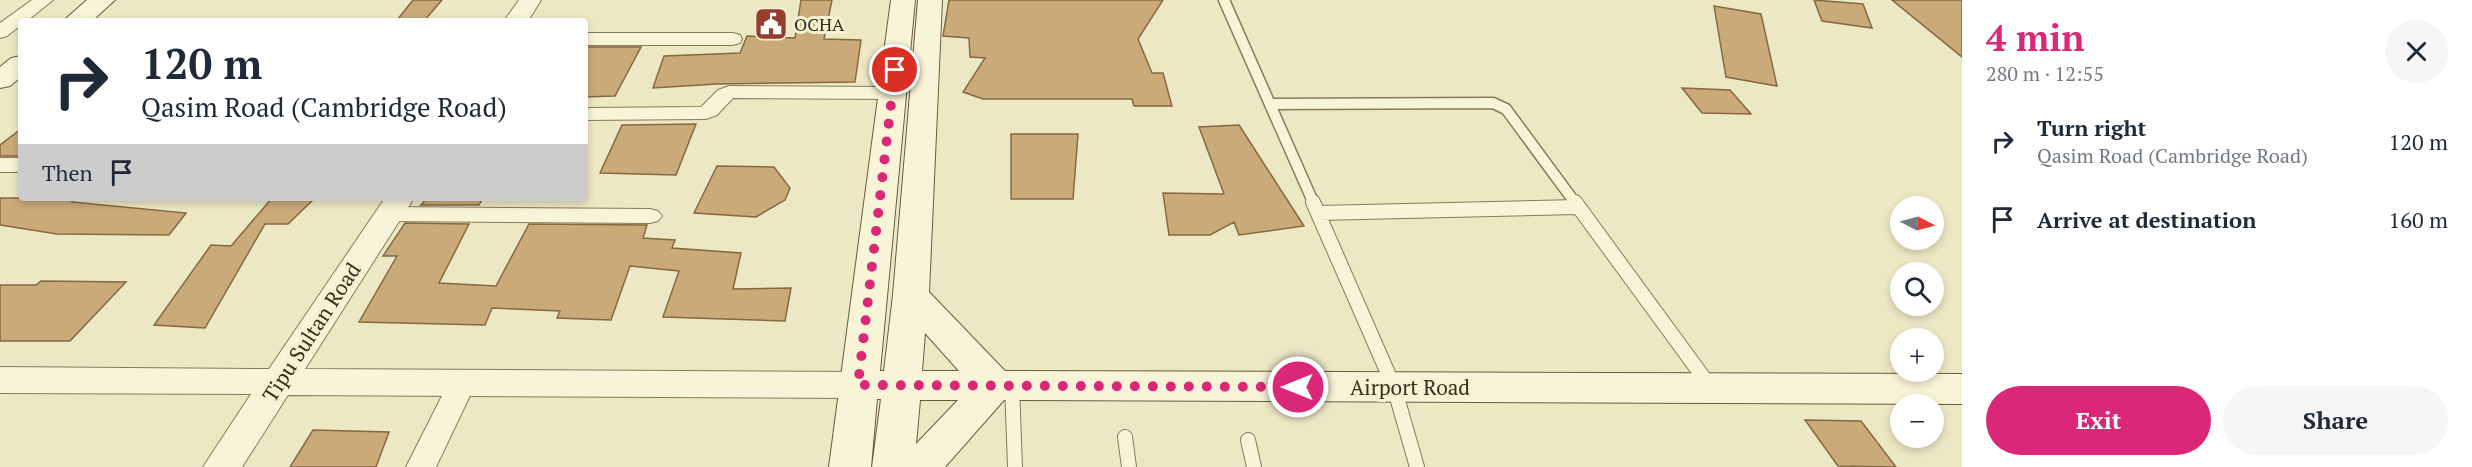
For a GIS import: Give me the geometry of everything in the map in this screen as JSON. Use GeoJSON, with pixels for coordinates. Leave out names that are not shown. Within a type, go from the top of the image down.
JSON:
{"type":"FeatureCollection","features":[{"type":"Feature","properties":{"kind":"main road"},"geometry":{"type":"LineString","coordinates":[[80,18],[103,0]]}},
{"type":"Feature","properties":{"kind":"main road"},"geometry":{"type":"LineString","coordinates":[[850,467],[903,0]]}},
{"type":"Feature","properties":{"kind":"main road"},"geometry":{"type":"LineString","coordinates":[[893,467],[911,295],[930,0]]}},
{"type":"Feature","properties":{"kind":"main road"},"geometry":{"type":"LineString","coordinates":[[0,80],[18,66]]}},
{"type":"Feature","properties":{"kind":"main road"},"geometry":{"type":"LineString","coordinates":[[911,295],[1004,385],[920,467]]}},
{"type":"Feature","properties":{"kind":"main road","name":"Airport Road"},"geometry":{"type":"LineString","coordinates":[[858,385],[1962,389]]}},
{"type":"Feature","properties":{"kind":"street"},"geometry":{"type":"LineString","coordinates":[[20,18],[45,0]]}},
{"type":"Feature","properties":{"kind":"street"},"geometry":{"type":"LineString","coordinates":[[518,18],[530,0]]}},
{"type":"Feature","properties":{"kind":"street"},"geometry":{"type":"LineString","coordinates":[[0,32],[18,19]]}},
{"type":"Feature","properties":{"kind":"street"},"geometry":{"type":"LineString","coordinates":[[588,39],[733,39]]}},
{"type":"Feature","properties":{"kind":"street"},"geometry":{"type":"LineString","coordinates":[[588,114],[706,113],[712,109],[721,96],[729,92],[892,93]]}},
{"type":"Feature","properties":{"kind":"street"},"geometry":{"type":"LineString","coordinates":[[0,165],[18,165]]}},
{"type":"Feature","properties":{"kind":"street"},"geometry":{"type":"LineString","coordinates":[[394,206],[650,216]]}},
{"type":"Feature","properties":{"kind":"street","name":"Tipu Sultan Road"},"geometry":{"type":"LineString","coordinates":[[222,467],[394,206]]}},
{"type":"Feature","properties":{"kind":"street"},"geometry":{"type":"LineString","coordinates":[[0,380],[858,385]]}},
{"type":"Feature","properties":{"kind":"street"},"geometry":{"type":"LineString","coordinates":[[421,467],[462,383]]}},
{"type":"Feature","properties":{"kind":"lane"},"geometry":{"type":"LineString","coordinates":[[1224,0],[1394,387],[1417,467]]}},
{"type":"Feature","properties":{"kind":"lane"},"geometry":{"type":"LineString","coordinates":[[1270,104],[1500,105],[1506,109],[1712,388]]}},
{"type":"Feature","properties":{"kind":"lane"},"geometry":{"type":"LineString","coordinates":[[1318,213],[1577,207]]}},
{"type":"Feature","properties":{"kind":"lane"},"geometry":{"type":"LineString","coordinates":[[1004,385],[1015,467]]}},
{"type":"Feature","properties":{"kind":"lane"},"geometry":{"type":"LineString","coordinates":[[1125,436],[1129,467]]}},
{"type":"Feature","properties":{"kind":"lane"},"geometry":{"type":"LineString","coordinates":[[1248,440],[1254,467]]}},
{"type":"Feature","properties":{"kind":"building"},"geometry":{"type":"Polygon","coordinates":[[[413,0],[442,0],[427,18],[399,18],[413,0]]]}},
{"type":"Feature","properties":{"kind":"building"},"geometry":{"type":"Polygon","coordinates":[[[801,0],[832,0],[824,39],[861,40],[855,82],[717,84],[653,88],[664,56],[740,53],[747,36],[795,38],[801,0]]]}},
{"type":"Feature","properties":{"kind":"building"},"geometry":{"type":"Polygon","coordinates":[[[949,0],[1163,0],[1138,39],[1152,73],[1163,73],[1172,106],[1134,106],[1132,99],[983,99],[963,92],[985,58],[970,57],[969,38],[943,36],[949,0]]]}},
{"type":"Feature","properties":{"kind":"building"},"geometry":{"type":"Polygon","coordinates":[[[1814,0],[1863,4],[1872,28],[1822,21],[1814,0]]]}},
{"type":"Feature","properties":{"kind":"building"},"geometry":{"type":"Polygon","coordinates":[[[1892,0],[1962,0],[1962,57],[1892,0]]]}},
{"type":"Feature","properties":{"kind":"building"},"geometry":{"type":"Polygon","coordinates":[[[1714,6],[1761,14],[1777,86],[1726,77],[1714,6]]]}},
{"type":"Feature","properties":{"kind":"building"},"geometry":{"type":"Polygon","coordinates":[[[588,47],[641,47],[615,96],[588,97],[588,47]]]}},
{"type":"Feature","properties":{"kind":"building"},"geometry":{"type":"Polygon","coordinates":[[[1682,88],[1730,90],[1751,114],[1702,113],[1682,88]]]}},
{"type":"Feature","properties":{"kind":"building"},"geometry":{"type":"Polygon","coordinates":[[[696,124],[676,175],[600,173],[622,125],[696,124]]]}},
{"type":"Feature","properties":{"kind":"building"},"geometry":{"type":"Polygon","coordinates":[[[1239,125],[1304,226],[1239,235],[1234,222],[1210,235],[1169,235],[1163,193],[1224,194],[1199,127],[1239,125]]]}},
{"type":"Feature","properties":{"kind":"building"},"geometry":{"type":"Polygon","coordinates":[[[18,131],[18,156],[0,156],[0,145],[18,131]]]}},
{"type":"Feature","properties":{"kind":"building"},"geometry":{"type":"Polygon","coordinates":[[[1011,134],[1078,134],[1073,199],[1011,199],[1011,134]]]}},
{"type":"Feature","properties":{"kind":"building"},"geometry":{"type":"Polygon","coordinates":[[[717,166],[774,167],[790,188],[785,200],[756,217],[694,213],[717,166]]]}},
{"type":"Feature","properties":{"kind":"building"},"geometry":{"type":"Polygon","coordinates":[[[0,198],[18,198],[18,201],[73,201],[186,213],[169,235],[57,234],[0,225],[0,198]]]}},
{"type":"Feature","properties":{"kind":"building"},"geometry":{"type":"Polygon","coordinates":[[[269,201],[312,201],[288,224],[265,224],[205,328],[154,325],[211,245],[231,246],[269,201]]]}},
{"type":"Feature","properties":{"kind":"building"},"geometry":{"type":"Polygon","coordinates":[[[424,201],[481,201],[479,205],[421,205],[424,201]]]}},
{"type":"Feature","properties":{"kind":"building"},"geometry":{"type":"Polygon","coordinates":[[[405,223],[469,224],[439,283],[496,286],[529,224],[647,225],[643,238],[675,240],[672,248],[741,253],[733,289],[791,288],[785,321],[663,317],[679,271],[630,266],[611,320],[557,318],[560,311],[492,308],[485,325],[359,322],[397,256],[383,256],[405,223]]]}},
{"type":"Feature","properties":{"kind":"building"},"geometry":{"type":"Polygon","coordinates":[[[41,281],[126,282],[70,341],[0,341],[0,285],[36,285],[41,281]]]}},
{"type":"Feature","properties":{"kind":"building"},"geometry":{"type":"Polygon","coordinates":[[[1805,420],[1861,421],[1896,467],[1838,466],[1805,420]]]}},
{"type":"Feature","properties":{"kind":"building"},"geometry":{"type":"Polygon","coordinates":[[[313,430],[389,432],[376,467],[290,467],[313,430]]]}},
{"type":"Feature","properties":{"kind":"place","name":"OCHA"},"geometry":{"type":"Point","coordinates":[771,24]}},
{"type":"Feature","properties":{"kind":"route"},"geometry":{"type":"LineString","coordinates":[[895,70],[858,385],[1298,387]]}}]}
